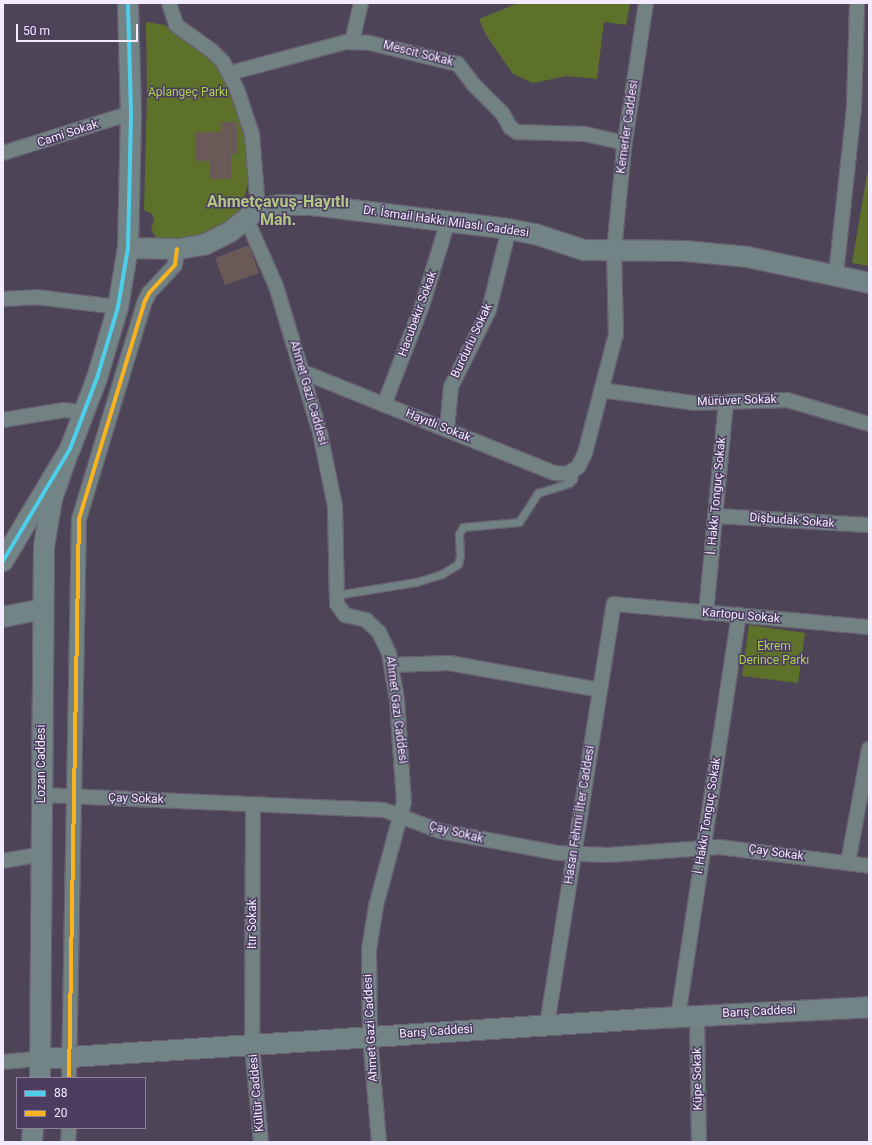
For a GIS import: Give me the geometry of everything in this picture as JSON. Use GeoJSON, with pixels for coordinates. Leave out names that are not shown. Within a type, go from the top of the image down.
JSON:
{"type":"FeatureCollection","features":[{"type":"Feature","properties":{"kind":"street"},"geometry":{"type":"LineString","coordinates":[[3,561],[68,453],[84,412],[118,307],[128,248],[132,112],[128,3]]}},
{"type":"Feature","properties":{"kind":"street"},"geometry":{"type":"LineString","coordinates":[[128,248],[177,249],[217,239],[252,214],[256,162],[250,122],[230,73],[212,51],[176,25],[169,3]]}},
{"type":"Feature","properties":{"kind":"street"},"geometry":{"type":"LineString","coordinates":[[352,42],[361,3]]}},
{"type":"Feature","properties":{"kind":"street","name":"Kemerler Caddesi"},"geometry":{"type":"LineString","coordinates":[[614,250],[625,143],[646,3]]}},
{"type":"Feature","properties":{"kind":"street"},"geometry":{"type":"LineString","coordinates":[[836,274],[854,107],[857,3]]}},
{"type":"Feature","properties":{"kind":"street","name":"Mescit Sokak"},"geometry":{"type":"LineString","coordinates":[[230,73],[352,42],[402,49],[458,64],[474,85],[503,114],[510,127],[517,132],[585,134],[625,143]]}},
{"type":"Feature","properties":{"kind":"street","name":"Cami Sokak"},"geometry":{"type":"LineString","coordinates":[[3,153],[132,112]]}},
{"type":"Feature","properties":{"kind":"street"},"geometry":{"type":"LineString","coordinates":[[3,147],[20,148]]}},
{"type":"Feature","properties":{"kind":"street","name":"Dr. İsmail Hakkı Milaslı Caddesi"},"geometry":{"type":"LineString","coordinates":[[252,214],[280,204],[312,205],[509,229],[584,250],[714,252],[836,274],[869,283]]}},
{"type":"Feature","properties":{"kind":"street","name":"Ahmet Gazi Caddesi"},"geometry":{"type":"LineString","coordinates":[[252,214],[303,372],[320,433],[335,506],[337,535],[337,604],[345,615],[366,620],[379,632],[386,643],[392,665],[405,784],[402,815],[372,928],[368,965],[370,1037],[379,1142]]}},
{"type":"Feature","properties":{"kind":"street","name":"Hacubekir Sokak"},"geometry":{"type":"LineString","coordinates":[[384,404],[424,299],[448,221]]}},
{"type":"Feature","properties":{"kind":"street","name":"Burdurlu Sokak"},"geometry":{"type":"LineString","coordinates":[[447,430],[451,387],[488,310],[509,229]]}},
{"type":"Feature","properties":{"kind":"street"},"geometry":{"type":"LineString","coordinates":[[69,1077],[79,519],[145,301],[149,293],[175,265],[177,249]]}},
{"type":"Feature","properties":{"kind":"street"},"geometry":{"type":"LineString","coordinates":[[574,471],[584,457],[616,334],[614,250]]}},
{"type":"Feature","properties":{"kind":"street"},"geometry":{"type":"LineString","coordinates":[[3,299],[36,297],[118,307]]}},
{"type":"Feature","properties":{"kind":"street","name":"Hayıtlı Sokak"},"geometry":{"type":"LineString","coordinates":[[303,372],[554,473],[567,474],[574,471]]}},
{"type":"Feature","properties":{"kind":"street","name":"Mürüver Sokak"},"geometry":{"type":"LineString","coordinates":[[601,390],[673,401],[726,403],[787,400],[869,424]]}},
{"type":"Feature","properties":{"kind":"street","name":"İ. Hakkı Tonguç Sokak"},"geometry":{"type":"LineString","coordinates":[[706,612],[726,403]]}},
{"type":"Feature","properties":{"kind":"street"},"geometry":{"type":"LineString","coordinates":[[3,420],[64,410],[84,412]]}},
{"type":"Feature","properties":{"kind":"street","name":"Lozan Caddesi"},"geometry":{"type":"LineString","coordinates":[[41,1069],[43,609],[47,518],[68,453]]}},
{"type":"Feature","properties":{"kind":"street","name":"Dişbudak Sokak"},"geometry":{"type":"LineString","coordinates":[[716,516],[869,525]]}},
{"type":"Feature","properties":{"kind":"street","name":"Kartopu Sokak"},"geometry":{"type":"LineString","coordinates":[[614,604],[869,627]]}},
{"type":"Feature","properties":{"kind":"street","name":"Hasan Fehmi İlter Caddesi"},"geometry":{"type":"LineString","coordinates":[[547,1025],[614,604]]}},
{"type":"Feature","properties":{"kind":"street"},"geometry":{"type":"LineString","coordinates":[[3,617],[43,609]]}},
{"type":"Feature","properties":{"kind":"street","name":"İ. Hakkı Tonguç Sokak"},"geometry":{"type":"LineString","coordinates":[[678,1017],[739,615]]}},
{"type":"Feature","properties":{"kind":"street"},"geometry":{"type":"LineString","coordinates":[[392,665],[449,664],[600,690]]}},
{"type":"Feature","properties":{"kind":"street"},"geometry":{"type":"LineString","coordinates":[[848,863],[869,749]]}},
{"type":"Feature","properties":{"kind":"street","name":"Çay Sokak"},"geometry":{"type":"LineString","coordinates":[[42,795],[384,810],[456,835],[574,855],[608,855],[704,847],[735,847],[869,866]]}},
{"type":"Feature","properties":{"kind":"street","name":"Itır Sokak"},"geometry":{"type":"LineString","coordinates":[[252,1045],[253,804]]}},
{"type":"Feature","properties":{"kind":"street"},"geometry":{"type":"LineString","coordinates":[[3,861],[42,854]]}},
{"type":"Feature","properties":{"kind":"street","name":"Barış Caddesi"},"geometry":{"type":"LineString","coordinates":[[3,1062],[41,1069],[69,1058],[547,1025],[869,1007]]}},
{"type":"Feature","properties":{"kind":"street","name":"Küpe Sokak"},"geometry":{"type":"LineString","coordinates":[[697,1016],[699,1142]]}},
{"type":"Feature","properties":{"kind":"street","name":"Kültür Caddesi"},"geometry":{"type":"LineString","coordinates":[[252,1045],[261,1142]]}},
{"type":"Feature","properties":{"kind":"street"},"geometry":{"type":"LineString","coordinates":[[32,1142],[33,1129]]}},
{"type":"Feature","properties":{"kind":"street"},"geometry":{"type":"LineString","coordinates":[[68,1129],[68,1142]]}},
{"type":"Feature","properties":{"kind":"lane"},"geometry":{"type":"LineString","coordinates":[[336,595],[416,582],[447,572],[458,564],[460,555],[459,534],[463,527],[519,522],[538,493],[568,483],[573,479],[574,471]]}},
{"type":"Feature","properties":{"kind":"green space"},"geometry":{"type":"Polygon","coordinates":[[[518,3],[630,3],[626,25],[604,22],[597,79],[567,76],[533,83],[513,74],[486,35],[479,19],[518,3]]]}},
{"type":"Feature","properties":{"kind":"green space","name":"Aplangeç Parkı"},"geometry":{"type":"Polygon","coordinates":[[[146,22],[165,25],[215,63],[221,70],[244,118],[249,181],[241,210],[234,220],[191,240],[157,239],[151,230],[154,221],[152,214],[144,210],[147,92],[146,22]],[[222,122],[222,132],[195,132],[195,161],[210,161],[210,179],[231,179],[231,154],[237,154],[237,122],[222,122]]]}},
{"type":"Feature","properties":{"kind":"green space"},"geometry":{"type":"Polygon","coordinates":[[[869,163],[869,266],[852,263],[869,163]]]}},
{"type":"Feature","properties":{"kind":"green space","name":"Ekrem Derince Parkı"},"geometry":{"type":"Polygon","coordinates":[[[749,625],[805,633],[798,683],[742,676],[749,625]]]}},
{"type":"Feature","properties":{"kind":"building"},"geometry":{"type":"Polygon","coordinates":[[[222,122],[237,122],[237,154],[231,154],[231,179],[210,179],[210,161],[195,161],[195,132],[222,132],[222,122]]]}},
{"type":"Feature","properties":{"kind":"building"},"geometry":{"type":"Polygon","coordinates":[[[249,245],[259,273],[225,285],[215,258],[249,245]]]}},
{"type":"Feature","properties":{"kind":"transit line","name":"88"},"geometry":{"type":"LineString","coordinates":[[3,561],[70,449],[97,378],[118,307],[128,248],[131,113],[128,3]]}},
{"type":"Feature","properties":{"kind":"transit line","name":"20"},"geometry":{"type":"LineString","coordinates":[[69,1077],[79,519],[145,301],[149,293],[175,265],[177,249]]}},
{"type":"Feature","properties":{"kind":"district","name":"Ahmetçavuş-Hayıtlı Mah."},"geometry":{"type":"Point","coordinates":[278,211]}}]}
